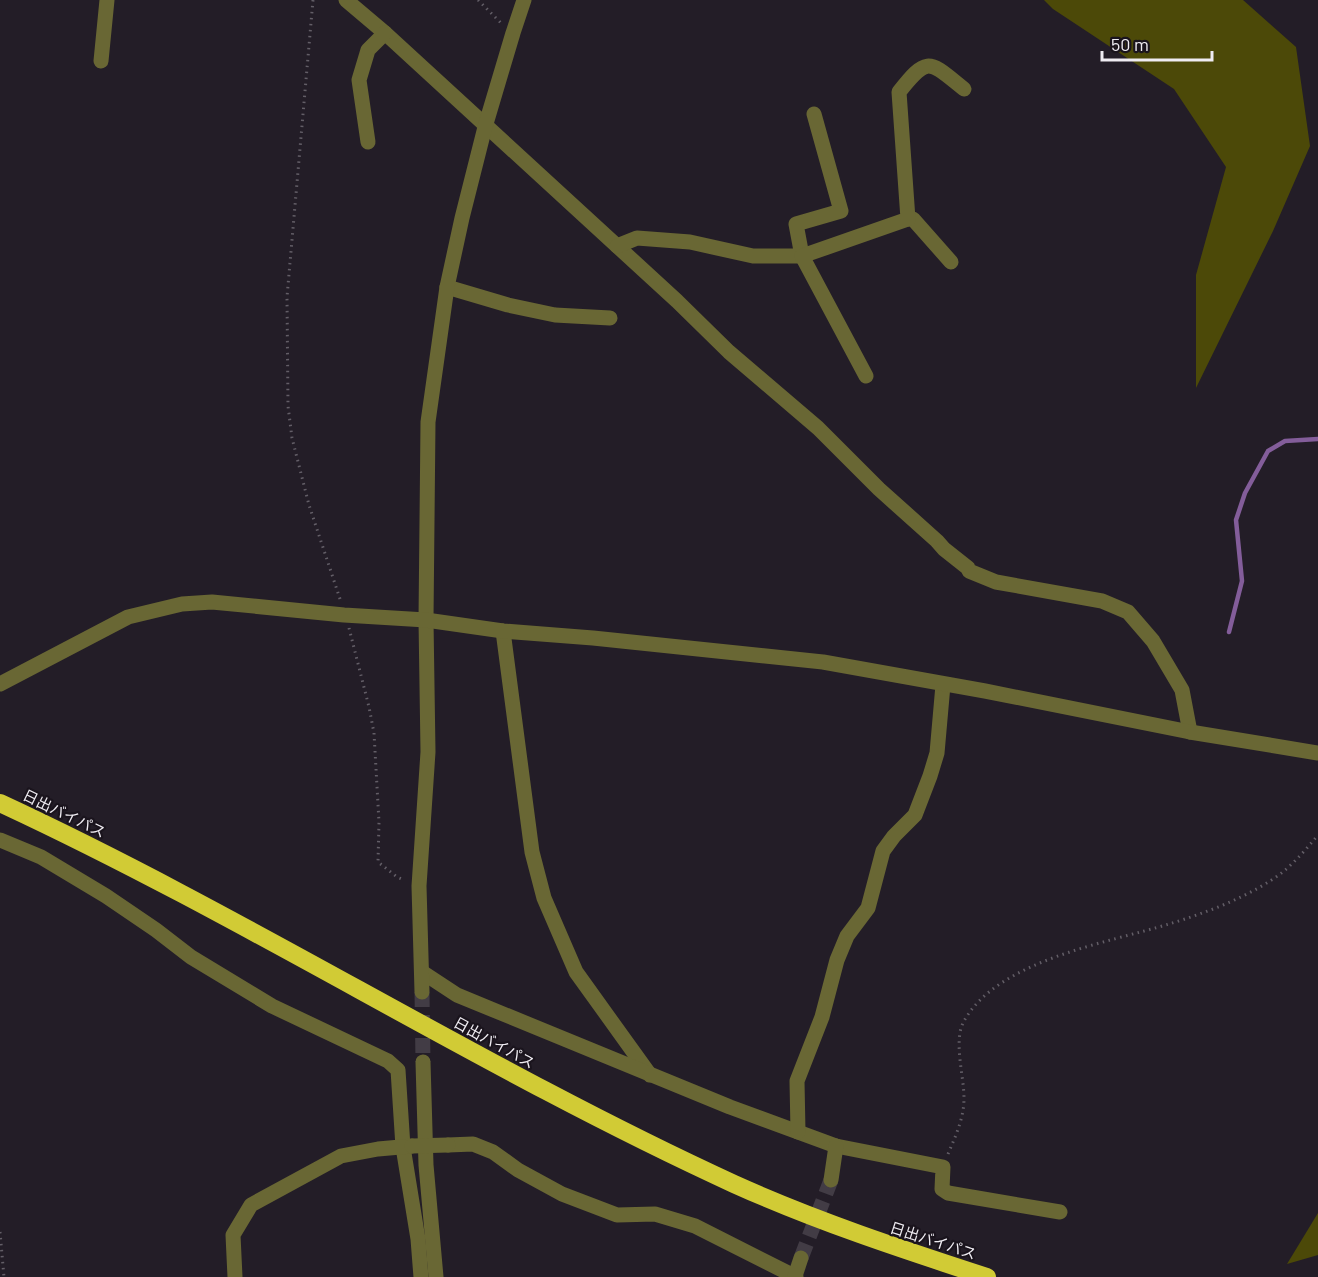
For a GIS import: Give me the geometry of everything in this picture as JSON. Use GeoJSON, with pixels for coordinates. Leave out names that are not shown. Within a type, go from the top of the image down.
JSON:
{"type":"FeatureCollection","features":[{"type":"Feature","properties":{"kind":"highway","name":"日出バイパス"},"geometry":{"type":"LineString","coordinates":[[0,803],[152,877],[530,1084],[641,1140],[736,1185],[862,1236],[987,1277]]}},
{"type":"Feature","properties":{"kind":"street"},"geometry":{"type":"LineString","coordinates":[[101,62],[106,0]]}},
{"type":"Feature","properties":{"kind":"street"},"geometry":{"type":"LineString","coordinates":[[346,0],[677,300],[729,352],[818,428],[879,489],[968,568],[969,572],[996,582],[1102,602],[1128,612],[1153,641],[1182,690],[1190,732]]}},
{"type":"Feature","properties":{"kind":"street"},"geometry":{"type":"LineString","coordinates":[[422,992],[418,886],[428,752],[426,620],[428,422],[447,287],[485,127],[524,0]]}},
{"type":"Feature","properties":{"kind":"street"},"geometry":{"type":"LineString","coordinates":[[368,142],[359,80],[368,50],[385,33]]}},
{"type":"Feature","properties":{"kind":"street"},"geometry":{"type":"LineString","coordinates":[[908,219],[899,92],[917,70],[929,65],[938,68],[963,89]]}},
{"type":"Feature","properties":{"kind":"street"},"geometry":{"type":"LineString","coordinates":[[813,114],[841,211],[796,224],[801,256],[866,376]]}},
{"type":"Feature","properties":{"kind":"street"},"geometry":{"type":"LineString","coordinates":[[617,246],[637,238],[690,242],[753,256],[801,256],[908,219],[914,219],[951,262]]}},
{"type":"Feature","properties":{"kind":"street"},"geometry":{"type":"LineString","coordinates":[[447,287],[508,305],[555,315],[610,318]]}},
{"type":"Feature","properties":{"kind":"street"},"geometry":{"type":"LineString","coordinates":[[0,684],[128,617],[182,604],[212,602],[344,615],[426,620],[503,632],[593,638],[824,662],[1190,732],[1318,753]]}},
{"type":"Feature","properties":{"kind":"street"},"geometry":{"type":"LineString","coordinates":[[503,632],[532,852],[544,898],[576,972],[650,1075]]}},
{"type":"Feature","properties":{"kind":"street"},"geometry":{"type":"LineString","coordinates":[[798,1132],[797,1081],[822,1017],[837,960],[847,936],[868,908],[884,851],[894,836],[915,814],[930,776],[937,753],[943,685]]}},
{"type":"Feature","properties":{"kind":"street"},"geometry":{"type":"LineString","coordinates":[[0,840],[41,857],[156,930],[191,957],[272,1006],[388,1061],[398,1070],[422,1277]]}},
{"type":"Feature","properties":{"kind":"street"},"geometry":{"type":"LineString","coordinates":[[422,972],[457,995],[650,1075],[798,1132],[836,1146],[943,1167],[942,1189],[948,1193],[1060,1212]]}},
{"type":"Feature","properties":{"kind":"street"},"geometry":{"type":"LineString","coordinates":[[423,1062],[426,1165],[436,1277]]}},
{"type":"Feature","properties":{"kind":"street"},"geometry":{"type":"LineString","coordinates":[[235,1277],[233,1235],[251,1205],[341,1156],[407,1146],[473,1144],[493,1152],[518,1170],[562,1194],[617,1215],[655,1214],[695,1226],[796,1277],[801,1258]]}},
{"type":"Feature","properties":{"kind":"street"},"geometry":{"type":"LineString","coordinates":[[831,1180],[836,1146]]}},
{"type":"Feature","properties":{"kind":"path"},"geometry":{"type":"LineString","coordinates":[[313,0],[287,297],[288,406],[292,438],[309,505],[329,562],[355,650],[374,733],[379,822],[378,862],[397,877],[418,886]]}},
{"type":"Feature","properties":{"kind":"path"},"geometry":{"type":"LineString","coordinates":[[478,0],[496,20],[513,33]]}},
{"type":"Feature","properties":{"kind":"path"},"geometry":{"type":"LineString","coordinates":[[943,1167],[962,1120],[964,1097],[959,1038],[962,1023],[973,1007],[1001,983],[1032,966],[1132,934],[1169,925],[1214,909],[1259,887],[1283,872],[1318,835]]}},
{"type":"Feature","properties":{"kind":"path"},"geometry":{"type":"LineString","coordinates":[[0,1232],[3,1277]]}},
{"type":"Feature","properties":{"kind":"shaded area"},"geometry":{"type":"Polygon","coordinates":[[[1044,0],[1243,0],[1296,47],[1310,146],[1273,231],[1196,388],[1196,275],[1226,167],[1174,89],[1053,9],[1044,0]]]}},
{"type":"Feature","properties":{"kind":"shaded area"},"geometry":{"type":"Polygon","coordinates":[[[1318,1213],[1318,1255],[1287,1264],[1318,1213]]]}},
{"type":"Feature","properties":{"kind":"waterway"},"geometry":{"type":"LineString","coordinates":[[1229,632],[1242,581],[1236,520],[1245,493],[1268,451],[1285,441],[1318,439]]}},
{"type":"Feature","properties":{"kind":"tunnel"},"geometry":{"type":"LineString","coordinates":[[422,992],[423,1062]]}},
{"type":"Feature","properties":{"kind":"tunnel"},"geometry":{"type":"LineString","coordinates":[[801,1258],[831,1180]]}}]}
